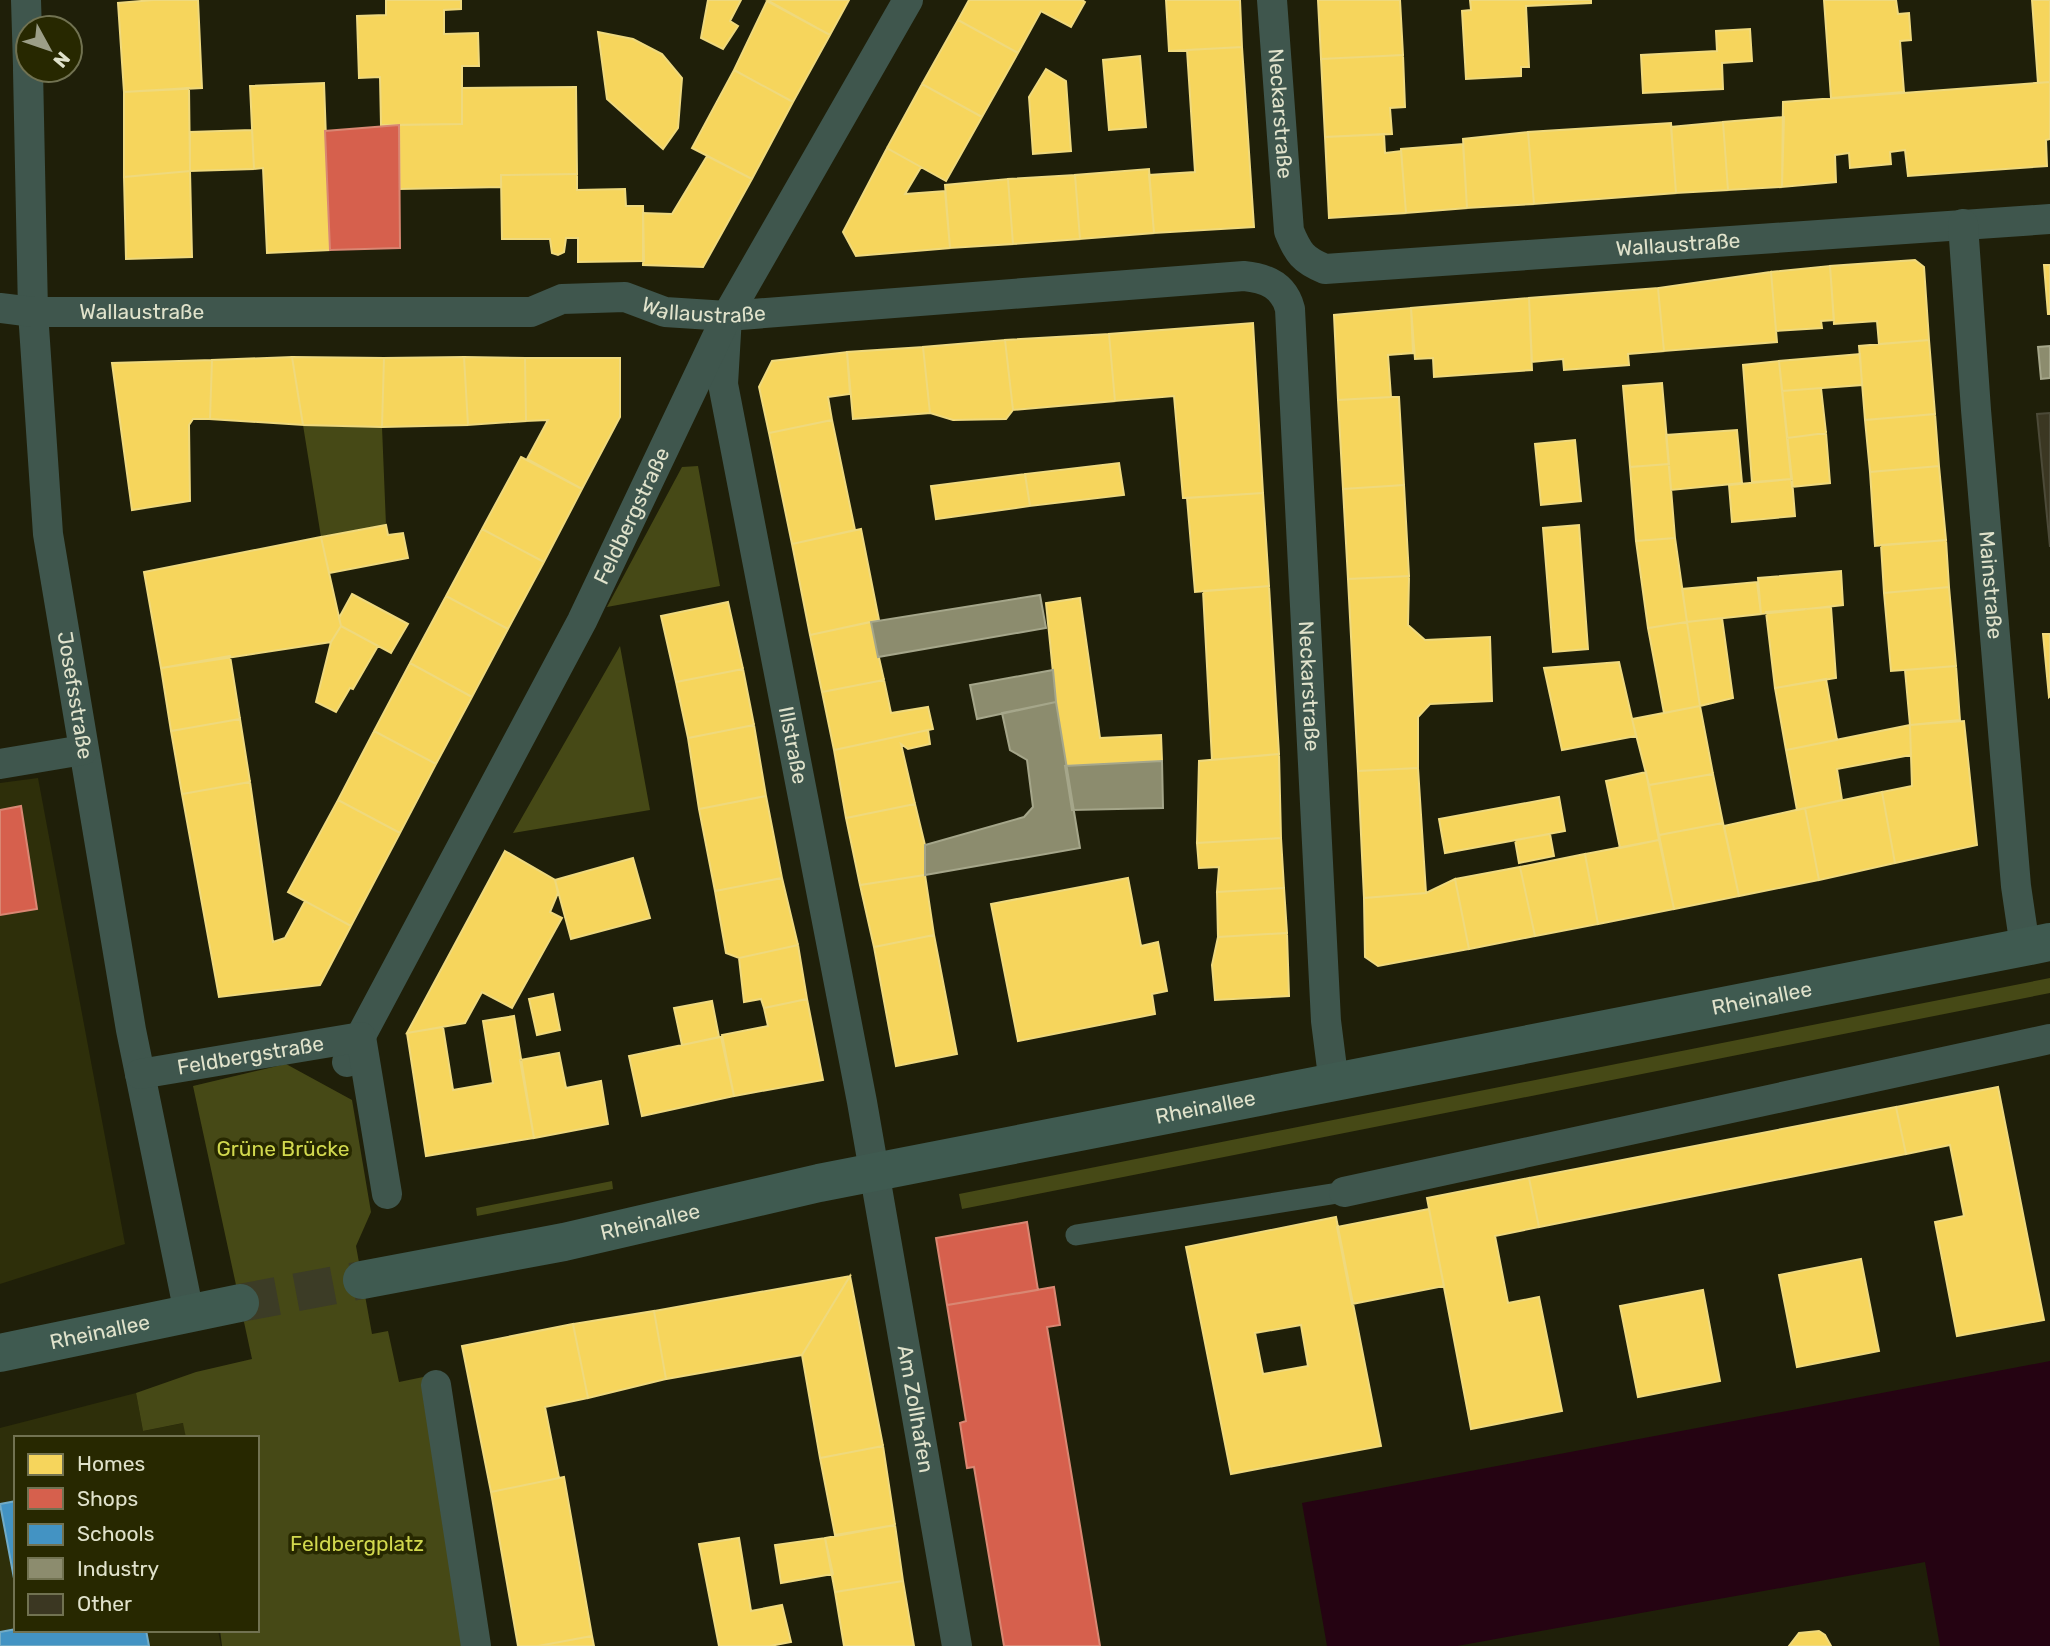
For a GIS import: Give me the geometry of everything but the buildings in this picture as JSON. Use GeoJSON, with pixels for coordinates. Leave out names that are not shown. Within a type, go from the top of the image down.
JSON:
{"type":"FeatureCollection","features":[{"type":"Feature","properties":{"kind":"main road","name":"Rheinallee"},"geometry":{"type":"LineString","coordinates":[[362,1280],[564,1242],[806,1186],[2037,945]]}},
{"type":"Feature","properties":{"kind":"main road","name":"Rheinallee"},"geometry":{"type":"LineString","coordinates":[[0,1353],[240,1303]]}},
{"type":"Feature","properties":{"kind":"street","name":"Feldbergstraße"},"geometry":{"type":"LineString","coordinates":[[140,1074],[354,1050],[582,621],[727,316],[908,0]]}},
{"type":"Feature","properties":{"kind":"street","name":"Neckarstraße"},"geometry":{"type":"LineString","coordinates":[[1272,0],[1289,231],[1297,249],[1309,262]]}},
{"type":"Feature","properties":{"kind":"street","name":"Josefsstraße"},"geometry":{"type":"LineString","coordinates":[[28,84],[33,312],[48,534],[140,1074],[189,1313]]}},
{"type":"Feature","properties":{"kind":"street","name":"Wallaustraße"},"geometry":{"type":"LineString","coordinates":[[1309,262],[1325,269],[1343,270],[2050,219]]}},
{"type":"Feature","properties":{"kind":"street","name":"Mainstraße"},"geometry":{"type":"LineString","coordinates":[[1963,224],[2016,886],[2037,945]]}},
{"type":"Feature","properties":{"kind":"street","name":"Wallaustraße"},"geometry":{"type":"LineString","coordinates":[[0,308],[33,312],[531,312],[562,299],[625,297],[665,312],[727,316],[1244,276],[1270,281],[1282,291]]}},
{"type":"Feature","properties":{"kind":"street","name":"Neckarstraße"},"geometry":{"type":"LineString","coordinates":[[1282,291],[1290,309],[1326,1021],[1334,1084]]}},
{"type":"Feature","properties":{"kind":"street","name":"Illstraße"},"geometry":{"type":"LineString","coordinates":[[727,316],[723,384],[874,1173]]}},
{"type":"Feature","properties":{"kind":"street"},"geometry":{"type":"LineString","coordinates":[[0,764],[83,750]]}},
{"type":"Feature","properties":{"kind":"street"},"geometry":{"type":"LineString","coordinates":[[1076,1235],[1344,1192],[2050,1039]]}},
{"type":"Feature","properties":{"kind":"street"},"geometry":{"type":"LineString","coordinates":[[354,1050],[387,1194]]}},
{"type":"Feature","properties":{"kind":"street","name":"Am Zollhafen"},"geometry":{"type":"LineString","coordinates":[[874,1173],[957,1646]]}},
{"type":"Feature","properties":{"kind":"street"},"geometry":{"type":"LineString","coordinates":[[436,1385],[476,1646]]}},
{"type":"Feature","properties":{"kind":"shaded area"},"geometry":{"type":"Polygon","coordinates":[[[38,778],[125,1244],[0,1284],[0,783],[38,778]]]}},
{"type":"Feature","properties":{"kind":"shaded area"},"geometry":{"type":"Polygon","coordinates":[[[2050,1361],[2050,1646],[1940,1646],[1925,1562],[1457,1646],[1327,1646],[1302,1503],[2050,1361]]]}},
{"type":"Feature","properties":{"kind":"shaded area"},"geometry":{"type":"Polygon","coordinates":[[[136,1393],[143,1431],[184,1423],[186,1436],[14,1436],[14,1632],[218,1632],[221,1646],[0,1646],[0,1428],[136,1393]]]}},
{"type":"Feature","properties":{"kind":"green space"},"geometry":{"type":"Polygon","coordinates":[[[303,425],[382,427],[386,525],[321,537],[303,425]]]}},
{"type":"Feature","properties":{"kind":"green space"},"geometry":{"type":"Polygon","coordinates":[[[698,466],[720,586],[607,607],[682,467],[698,466]]]}},
{"type":"Feature","properties":{"kind":"green space"},"geometry":{"type":"Polygon","coordinates":[[[620,646],[650,810],[513,833],[620,646]]]}},
{"type":"Feature","properties":{"kind":"green space"},"geometry":{"type":"Polygon","coordinates":[[[2050,978],[2050,993],[962,1209],[959,1194],[2050,978]]]}},
{"type":"Feature","properties":{"kind":"green space"},"geometry":{"type":"Polygon","coordinates":[[[286,1064],[352,1100],[371,1212],[356,1246],[372,1334],[388,1331],[399,1382],[433,1375],[475,1646],[222,1646],[220,1632],[259,1632],[259,1436],[186,1436],[183,1423],[143,1431],[136,1393],[196,1372],[252,1359],[193,1086],[286,1064]]]}},
{"type":"Feature","properties":{"kind":"green space"},"geometry":{"type":"Polygon","coordinates":[[[612,1181],[613,1189],[477,1216],[476,1208],[612,1181]]]}},
{"type":"Feature","properties":{"kind":"tunnel"},"geometry":{"type":"LineString","coordinates":[[240,1303],[362,1280]]}},
{"type":"Feature","properties":{"kind":"park label","name":"Grüne Brücke"},"geometry":{"type":"Point","coordinates":[283,1149]}},
{"type":"Feature","properties":{"kind":"park label","name":"Feldbergplatz"},"geometry":{"type":"Point","coordinates":[357,1544]}}]}
